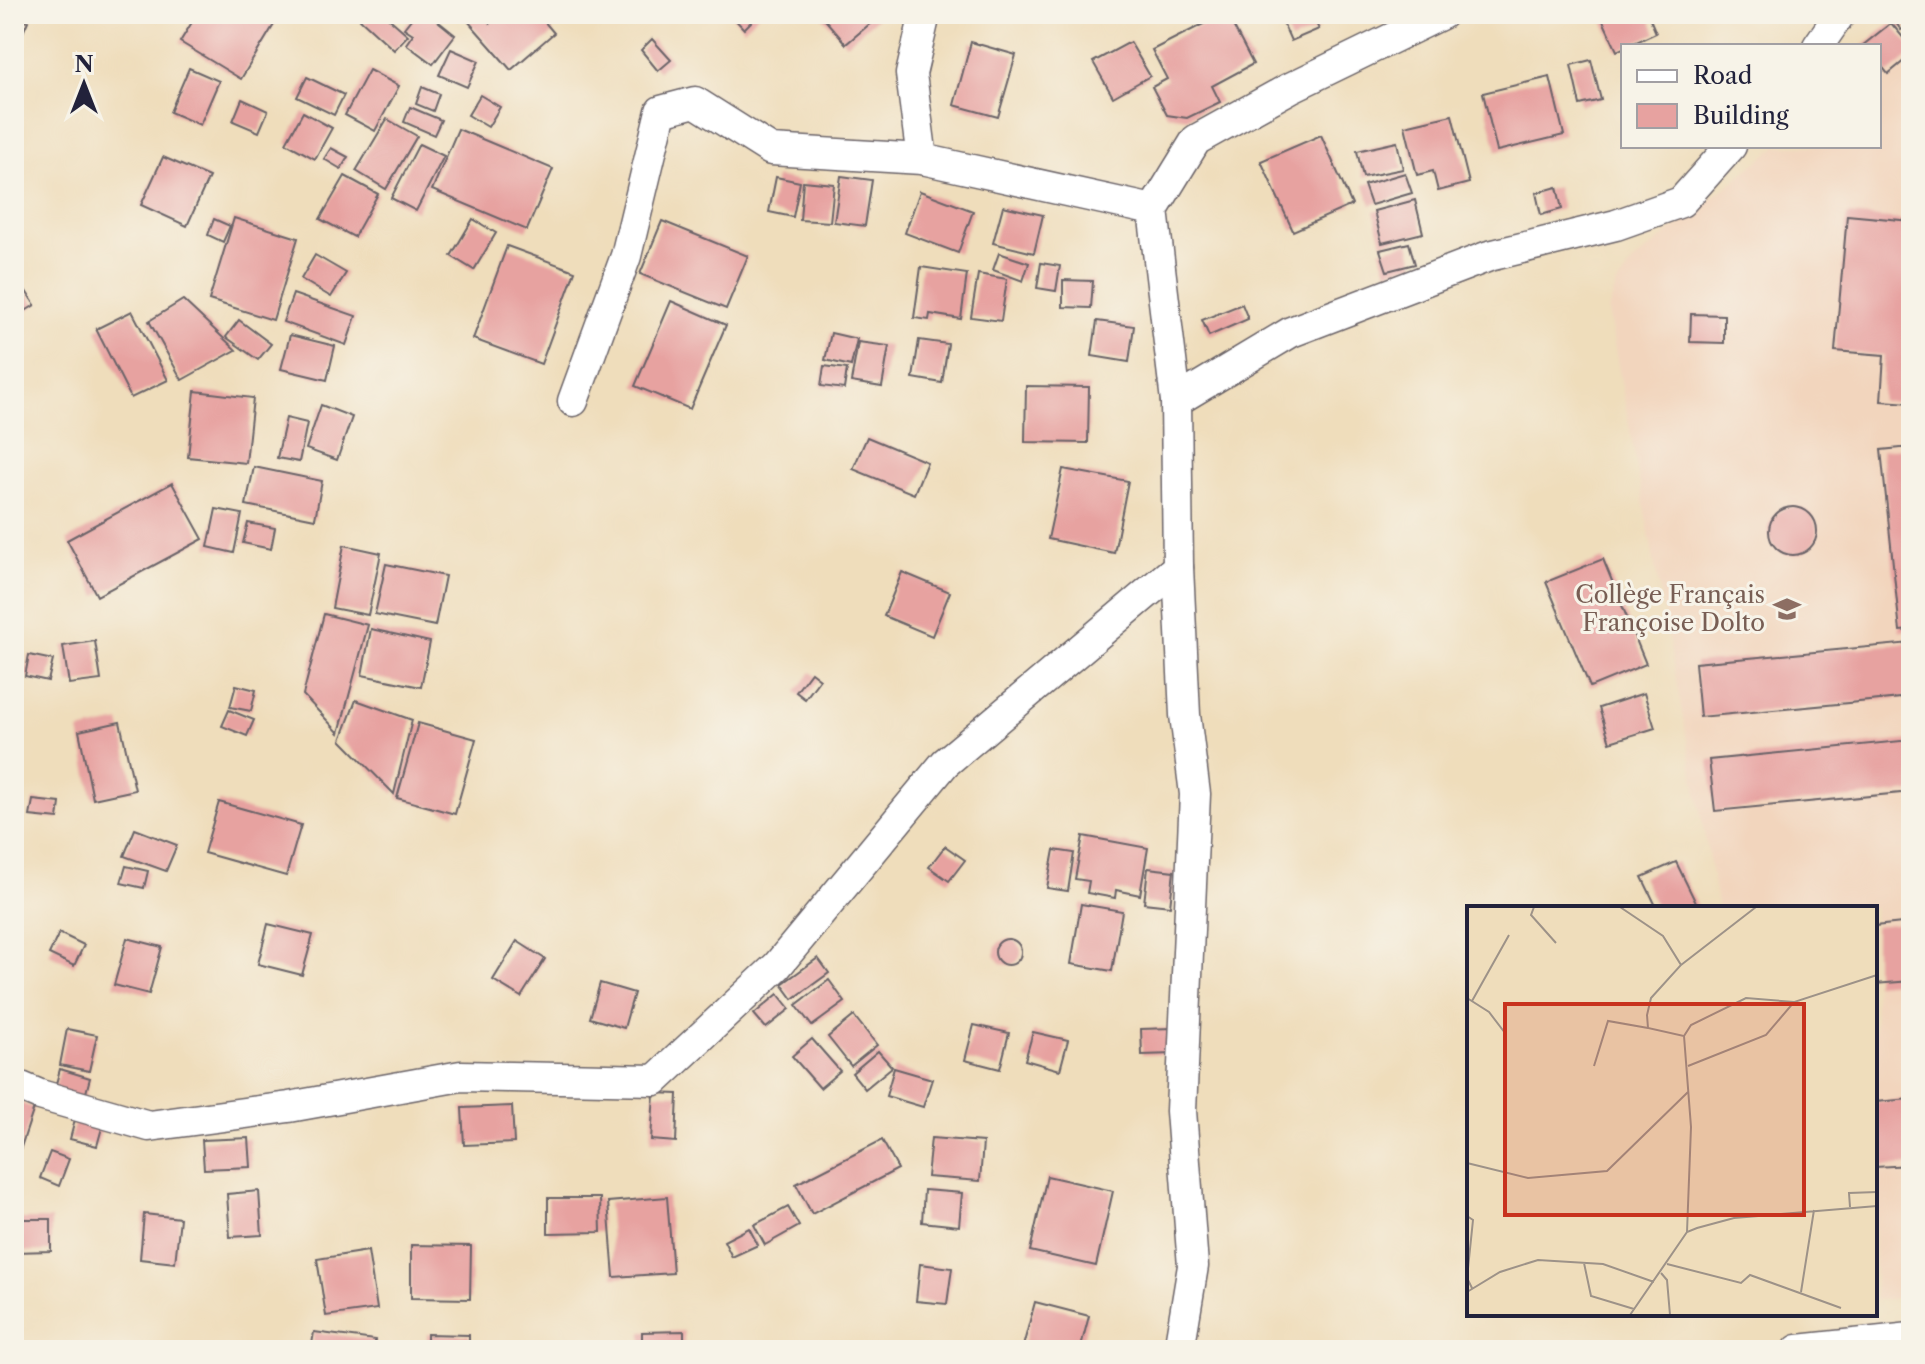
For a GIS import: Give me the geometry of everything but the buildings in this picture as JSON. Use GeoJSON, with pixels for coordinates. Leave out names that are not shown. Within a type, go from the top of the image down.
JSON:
{"type":"FeatureCollection","features":[{"type":"Feature","properties":{"kind":"street"},"geometry":{"type":"LineString","coordinates":[[922,159],[911,74],[925,14]]}},
{"type":"Feature","properties":{"kind":"street"},"geometry":{"type":"LineString","coordinates":[[1179,1350],[1193,1266],[1181,1111],[1195,794],[1185,715],[1178,567],[1176,401],[1153,210],[1196,140],[1290,88],[1442,14]]}},
{"type":"Feature","properties":{"kind":"street"},"geometry":{"type":"LineString","coordinates":[[1819,44],[1840,14]]}},
{"type":"Feature","properties":{"kind":"street"},"geometry":{"type":"LineString","coordinates":[[573,401],[626,256],[661,111],[695,102],[771,150],[922,159],[1153,210]]}},
{"type":"Feature","properties":{"kind":"street"},"geometry":{"type":"LineString","coordinates":[[1176,401],[1291,332],[1489,256],[1616,225],[1681,202],[1729,148]]}},
{"type":"Feature","properties":{"kind":"street"},"geometry":{"type":"LineString","coordinates":[[14,1084],[40,1095],[149,1126],[289,1107],[461,1076],[655,1080],[777,966],[945,763],[1178,567]]}},
{"type":"Feature","properties":{"kind":"street"},"geometry":{"type":"LineString","coordinates":[[1798,1350],[1911,1338]]}},
{"type":"Feature","properties":{"kind":"shaded area","name":"Collège Français Françoise Dolto"},"geometry":{"type":"Polygon","coordinates":[[[1911,38],[1911,1297],[1877,1300],[1877,906],[1718,906],[1608,311],[1617,284],[1633,262],[1775,148],[1881,148],[1881,62],[1911,38]]]}},
{"type":"Feature","properties":{"kind":"place","name":"Collège Français Françoise Dolto"},"geometry":{"type":"Point","coordinates":[1787,609]}}]}
